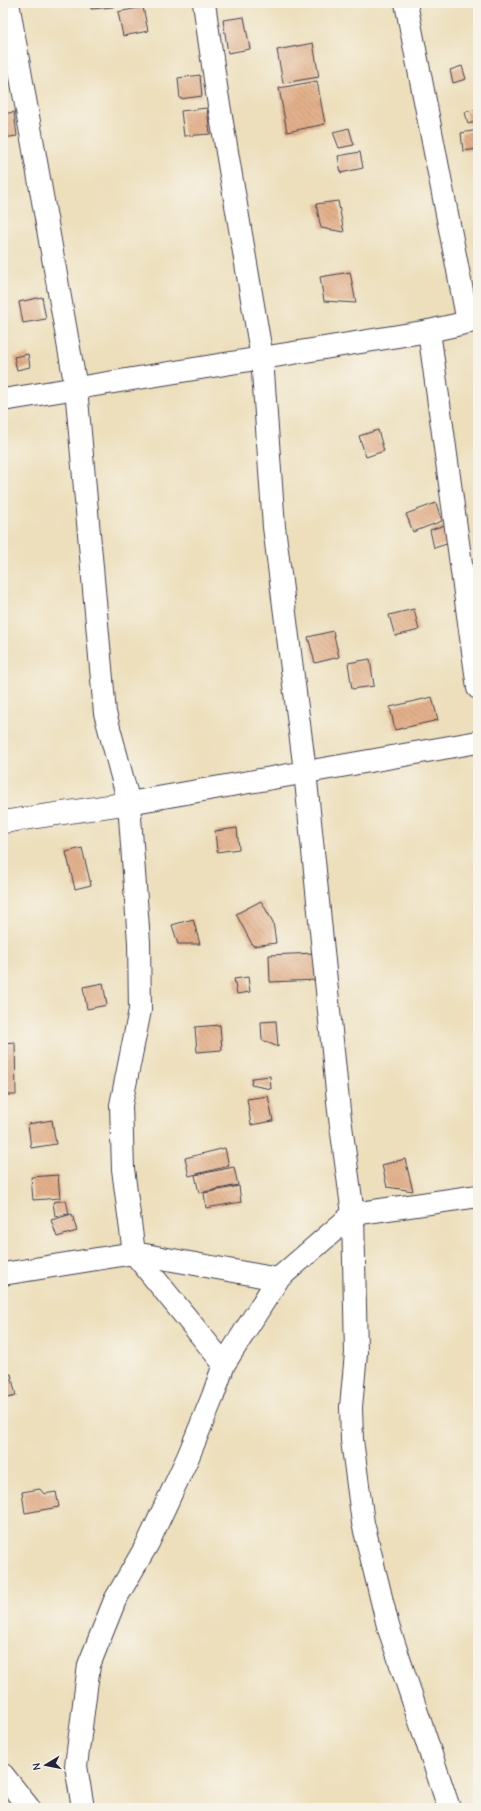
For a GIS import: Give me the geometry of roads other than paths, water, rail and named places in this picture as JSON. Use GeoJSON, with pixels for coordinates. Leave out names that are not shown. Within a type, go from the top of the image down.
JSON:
{"type":"FeatureCollection","features":[{"type":"Feature","properties":{"kind":"street"},"geometry":{"type":"LineString","coordinates":[[8,3],[76,388],[105,713],[129,803],[139,942],[140,1010],[121,1105],[123,1169],[134,1253],[224,1364]]}},
{"type":"Feature","properties":{"kind":"street"},"geometry":{"type":"LineString","coordinates":[[204,3],[217,93],[262,358],[274,527],[305,771],[339,1111],[353,1214],[356,1353],[351,1407],[352,1440],[363,1523],[388,1626],[449,1808]]}},
{"type":"Feature","properties":{"kind":"street"},"geometry":{"type":"LineString","coordinates":[[3,400],[429,331],[473,321],[406,3]]}},
{"type":"Feature","properties":{"kind":"street"},"geometry":{"type":"LineString","coordinates":[[429,331],[478,688]]}},
{"type":"Feature","properties":{"kind":"street"},"geometry":{"type":"LineString","coordinates":[[3,822],[129,803],[305,771],[478,742]]}},
{"type":"Feature","properties":{"kind":"street"},"geometry":{"type":"LineString","coordinates":[[83,1808],[76,1766],[89,1665],[115,1600],[148,1543],[188,1456],[213,1396],[224,1364],[278,1279],[353,1214],[478,1196]]}},
{"type":"Feature","properties":{"kind":"street"},"geometry":{"type":"LineString","coordinates":[[3,1274],[134,1253],[278,1279]]}},
{"type":"Feature","properties":{"kind":"street"},"geometry":{"type":"LineString","coordinates":[[3,1775],[29,1808]]}}]}
